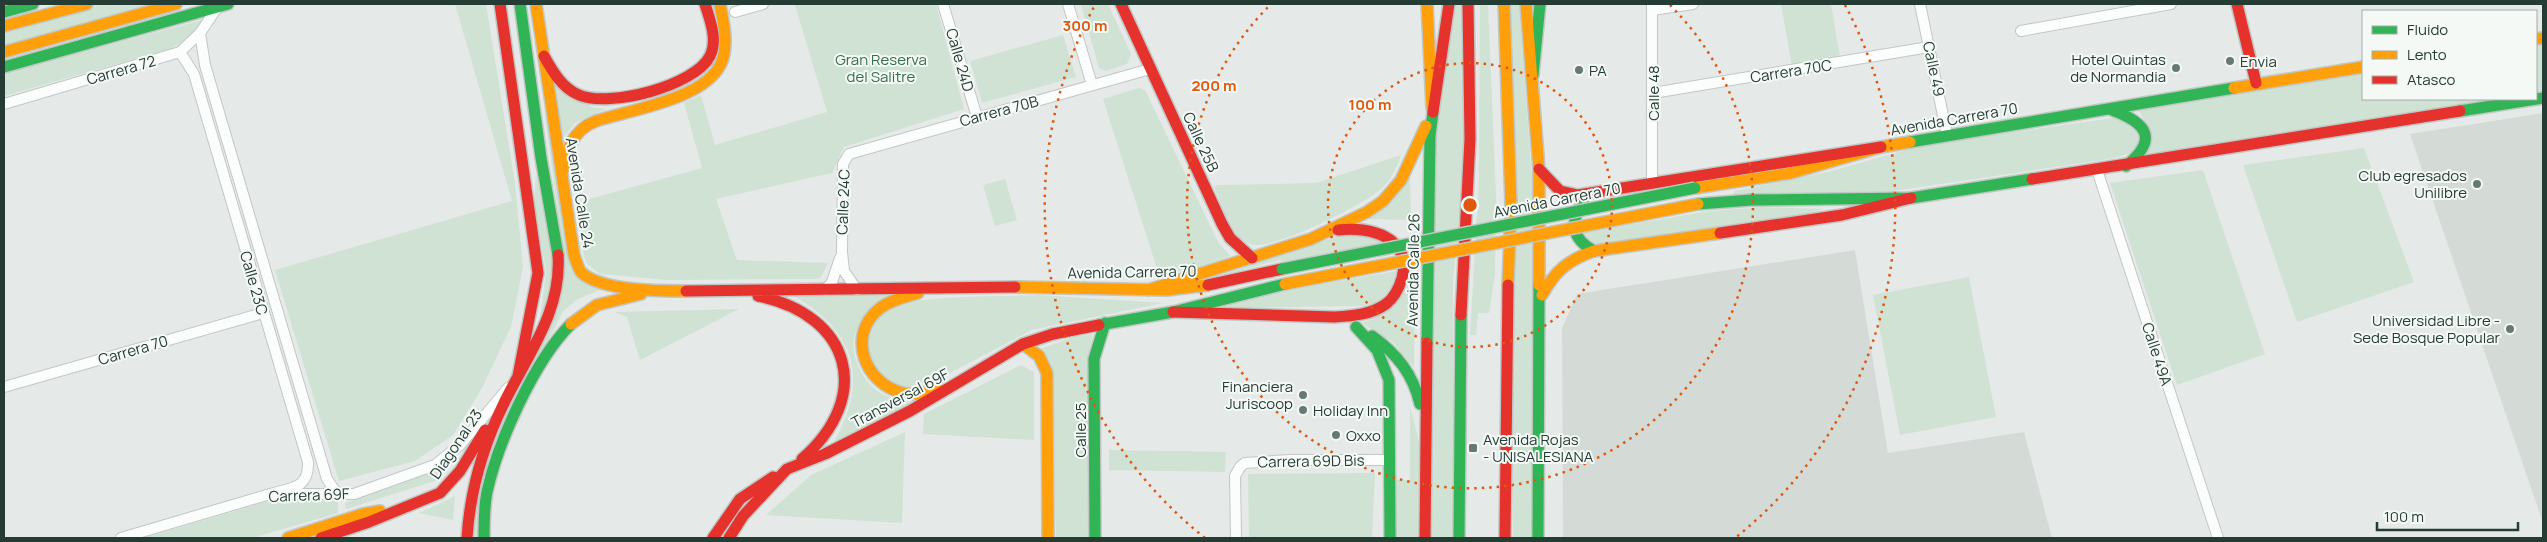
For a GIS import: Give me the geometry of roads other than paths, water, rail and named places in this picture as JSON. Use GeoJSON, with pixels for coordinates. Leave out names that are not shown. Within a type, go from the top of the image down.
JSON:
{"type":"FeatureCollection","features":[{"type":"Feature","properties":{"kind":"main road"},"geometry":{"type":"LineString","coordinates":[[5,9],[33,4]]}},
{"type":"Feature","properties":{"kind":"main road"},"geometry":{"type":"LineString","coordinates":[[4,26],[87,4]]}},
{"type":"Feature","properties":{"kind":"main road"},"geometry":{"type":"LineString","coordinates":[[4,52],[176,4]]}},
{"type":"Feature","properties":{"kind":"main road"},"geometry":{"type":"LineString","coordinates":[[500,4],[526,200],[538,273],[518,376]]}},
{"type":"Feature","properties":{"kind":"main road","name":"Avenida Calle 24"},"geometry":{"type":"LineString","coordinates":[[466,538],[468,510],[476,473],[492,431],[552,311],[558,285],[557,244],[533,106],[520,4]]}},
{"type":"Feature","properties":{"kind":"main road","name":"Avenida Calle 24"},"geometry":{"type":"LineString","coordinates":[[536,4],[574,255],[581,272],[598,282],[659,292]]}},
{"type":"Feature","properties":{"kind":"main road"},"geometry":{"type":"LineString","coordinates":[[544,56],[555,76],[565,86],[580,96],[596,99],[624,98],[688,77],[705,65],[713,48],[713,29],[705,4]]}},
{"type":"Feature","properties":{"kind":"main road"},"geometry":{"type":"LineString","coordinates":[[562,175],[572,141],[587,125],[690,92],[712,78],[724,60],[727,47],[727,32],[720,4]]}},
{"type":"Feature","properties":{"kind":"main road","name":"Calle 25B"},"geometry":{"type":"LineString","coordinates":[[1121,4],[1222,224],[1230,238],[1252,258]]}},
{"type":"Feature","properties":{"kind":"main road"},"geometry":{"type":"LineString","coordinates":[[1148,290],[1331,231],[1382,201],[1396,188],[1413,160],[1432,108],[1427,4]]}},
{"type":"Feature","properties":{"kind":"main road","name":"Avenida Calle 26"},"geometry":{"type":"LineString","coordinates":[[1425,538],[1428,178],[1432,108],[1448,25],[1449,4]]}},
{"type":"Feature","properties":{"kind":"main road"},"geometry":{"type":"LineString","coordinates":[[1459,538],[1461,288],[1469,154],[1468,4]]}},
{"type":"Feature","properties":{"kind":"main road"},"geometry":{"type":"LineString","coordinates":[[1504,4],[1511,204],[1506,356],[1504,538]]}},
{"type":"Feature","properties":{"kind":"main road"},"geometry":{"type":"LineString","coordinates":[[1526,4],[1539,170],[1538,538]]}},
{"type":"Feature","properties":{"kind":"main road"},"geometry":{"type":"LineString","coordinates":[[1533,75],[1540,4]]}},
{"type":"Feature","properties":{"kind":"main road"},"geometry":{"type":"LineString","coordinates":[[2237,4],[2256,83]]}},
{"type":"Feature","properties":{"kind":"main road"},"geometry":{"type":"LineString","coordinates":[[4,67],[223,5]]}},
{"type":"Feature","properties":{"kind":"main road"},"geometry":{"type":"LineString","coordinates":[[84,45],[101,25]]}},
{"type":"Feature","properties":{"kind":"main road","name":"Avenida Carrera 70"},"geometry":{"type":"LineString","coordinates":[[659,292],[1031,287],[1148,290],[1196,288],[1282,269],[1695,188],[1791,173],[1881,147],[2362,66]]}},
{"type":"Feature","properties":{"kind":"main road","name":"Avenida Carrera 70"},"geometry":{"type":"LineString","coordinates":[[1024,344],[1052,334],[1173,312],[1285,284],[1698,204],[1734,201],[1852,201],[1911,198],[2125,166],[2531,100]]}},
{"type":"Feature","properties":{"kind":"main road"},"geometry":{"type":"LineString","coordinates":[[526,200],[533,106]]}},
{"type":"Feature","properties":{"kind":"main road"},"geometry":{"type":"LineString","coordinates":[[2110,109],[2134,118],[2142,126],[2145,133],[2144,148],[2134,160],[2125,166]]}},
{"type":"Feature","properties":{"kind":"main road"},"geometry":{"type":"LineString","coordinates":[[1539,170],[1550,184],[1566,195],[1594,193],[1807,156],[1881,147]]}},
{"type":"Feature","properties":{"kind":"main road"},"geometry":{"type":"LineString","coordinates":[[1594,193],[1578,209],[1573,218],[1573,229],[1585,247],[1594,251]]}},
{"type":"Feature","properties":{"kind":"main road"},"geometry":{"type":"LineString","coordinates":[[1540,298],[1550,277],[1560,266],[1570,259],[1594,251],[1842,215],[1911,198]]}},
{"type":"Feature","properties":{"kind":"main road"},"geometry":{"type":"LineString","coordinates":[[1173,312],[1327,317],[1361,314],[1384,306],[1393,297],[1399,286],[1404,265],[1400,252],[1384,235],[1359,229],[1331,231]]}},
{"type":"Feature","properties":{"kind":"main road"},"geometry":{"type":"LineString","coordinates":[[928,289],[890,303],[873,316],[861,343],[863,357],[874,379],[895,392],[914,394],[952,387]]}},
{"type":"Feature","properties":{"kind":"main road"},"geometry":{"type":"LineString","coordinates":[[713,538],[740,499],[754,488],[806,456],[832,427],[844,392],[842,360],[828,331],[799,308],[781,301],[733,291]]}},
{"type":"Feature","properties":{"kind":"main road"},"geometry":{"type":"LineString","coordinates":[[484,538],[486,496],[501,448],[532,383],[558,338],[573,321],[596,305],[621,297],[659,292]]}},
{"type":"Feature","properties":{"kind":"main road"},"geometry":{"type":"LineString","coordinates":[[1327,317],[1356,327],[1385,344],[1404,364],[1417,390],[1425,424]]}},
{"type":"Feature","properties":{"kind":"main road","name":"Calle 25"},"geometry":{"type":"LineString","coordinates":[[1095,538],[1094,359],[1098,340],[1105,323]]}},
{"type":"Feature","properties":{"kind":"main road"},"geometry":{"type":"LineString","coordinates":[[1356,327],[1375,347],[1387,369],[1390,395],[1390,538]]}},
{"type":"Feature","properties":{"kind":"main road"},"geometry":{"type":"LineString","coordinates":[[1024,344],[1039,356],[1047,372],[1048,538]]}},
{"type":"Feature","properties":{"kind":"main road","name":"Transversal 69F"},"geometry":{"type":"LineString","coordinates":[[787,469],[825,454],[952,387],[1024,344]]}},
{"type":"Feature","properties":{"kind":"main road","name":"Diagonal 23"},"geometry":{"type":"LineString","coordinates":[[321,538],[369,522],[440,493],[453,480],[518,376]]}},
{"type":"Feature","properties":{"kind":"main road"},"geometry":{"type":"LineString","coordinates":[[729,538],[744,516],[787,469]]}},
{"type":"Feature","properties":{"kind":"main road","name":"Diagonal 23"},"geometry":{"type":"LineString","coordinates":[[288,538],[363,514],[400,508]]}},
{"type":"Feature","properties":{"kind":"street"},"geometry":{"type":"LineString","coordinates":[[735,12],[763,4]]}},
{"type":"Feature","properties":{"kind":"street","name":"Calle 24D"},"geometry":{"type":"LineString","coordinates":[[943,4],[977,117]]}},
{"type":"Feature","properties":{"kind":"street"},"geometry":{"type":"LineString","coordinates":[[1068,4],[1092,86]]}},
{"type":"Feature","properties":{"kind":"street"},"geometry":{"type":"LineString","coordinates":[[1652,7],[1693,4]]}},
{"type":"Feature","properties":{"kind":"street","name":"Calle 49"},"geometry":{"type":"LineString","coordinates":[[1920,4],[1947,135]]}},
{"type":"Feature","properties":{"kind":"street"},"geometry":{"type":"LineString","coordinates":[[2021,31],[2171,4]]}},
{"type":"Feature","properties":{"kind":"street","name":"Carrera 72"},"geometry":{"type":"LineString","coordinates":[[4,104],[180,52],[200,34],[223,5]]}},
{"type":"Feature","properties":{"kind":"street","name":"Calle 48"},"geometry":{"type":"LineString","coordinates":[[1652,7],[1652,182]]}},
{"type":"Feature","properties":{"kind":"street","name":"Calle 23C"},"geometry":{"type":"LineString","coordinates":[[200,34],[205,65],[326,479],[335,490],[342,494]]}},
{"type":"Feature","properties":{"kind":"street","name":"Carrera 70C"},"geometry":{"type":"LineString","coordinates":[[1653,93],[1929,47]]}},
{"type":"Feature","properties":{"kind":"street","name":"Calle 23C"},"geometry":{"type":"LineString","coordinates":[[180,52],[194,74],[308,462],[307,477],[301,484],[270,494]]}},
{"type":"Feature","properties":{"kind":"street","name":"Carrera 70B"},"geometry":{"type":"LineString","coordinates":[[849,154],[1150,69]]}},
{"type":"Feature","properties":{"kind":"street","name":"Calle 24C"},"geometry":{"type":"LineString","coordinates":[[849,154],[843,164],[842,252],[844,271],[857,290]]}},
{"type":"Feature","properties":{"kind":"street","name":"Calle 49A"},"geometry":{"type":"LineString","coordinates":[[2097,170],[2218,538]]}},
{"type":"Feature","properties":{"kind":"street","name":"Calle 24C"},"geometry":{"type":"LineString","coordinates":[[825,290],[836,275],[842,252]]}},
{"type":"Feature","properties":{"kind":"street","name":"Carrera 70"},"geometry":{"type":"LineString","coordinates":[[4,387],[263,313]]}},
{"type":"Feature","properties":{"kind":"street","name":"Carrera 69F"},"geometry":{"type":"LineString","coordinates":[[121,538],[270,494],[354,494],[434,465],[447,457],[460,445],[518,376]]}},
{"type":"Feature","properties":{"kind":"street","name":"Carrera 69D Bis"},"geometry":{"type":"LineString","coordinates":[[1236,538],[1236,472],[1245,463],[1290,460],[1389,460]]}},
{"type":"Feature","properties":{"kind":"street"},"geometry":{"type":"LineString","coordinates":[[1538,524],[1544,538]]}},
{"type":"Feature","properties":{"kind":"place","name":"Envia"},"geometry":{"type":"Point","coordinates":[2230,61]}},
{"type":"Feature","properties":{"kind":"place","name":"Hotel Quintas de Normandia"},"geometry":{"type":"Point","coordinates":[2176,68]}},
{"type":"Feature","properties":{"kind":"place","name":"PA"},"geometry":{"type":"Point","coordinates":[1579,70]}},
{"type":"Feature","properties":{"kind":"place","name":"Club egresados Unilibre"},"geometry":{"type":"Point","coordinates":[2477,184]}},
{"type":"Feature","properties":{"kind":"place","name":"Universidad Libre - Sede Bosque Popular"},"geometry":{"type":"Point","coordinates":[2510,329]}},
{"type":"Feature","properties":{"kind":"place","name":"Financiera Juriscoop"},"geometry":{"type":"Point","coordinates":[1303,395]}},
{"type":"Feature","properties":{"kind":"place","name":"Holiday Inn"},"geometry":{"type":"Point","coordinates":[1303,410]}},
{"type":"Feature","properties":{"kind":"place","name":"Oxxo"},"geometry":{"type":"Point","coordinates":[1336,435]}},
{"type":"Feature","properties":{"kind":"place","name":"Avenida Rojas - UNISALESIANA"},"geometry":{"type":"Point","coordinates":[1473,448]}},
{"type":"Feature","properties":{"kind":"park label","name":"Gran Reserva del Salitre"},"geometry":{"type":"Point","coordinates":[881,68]}}]}
